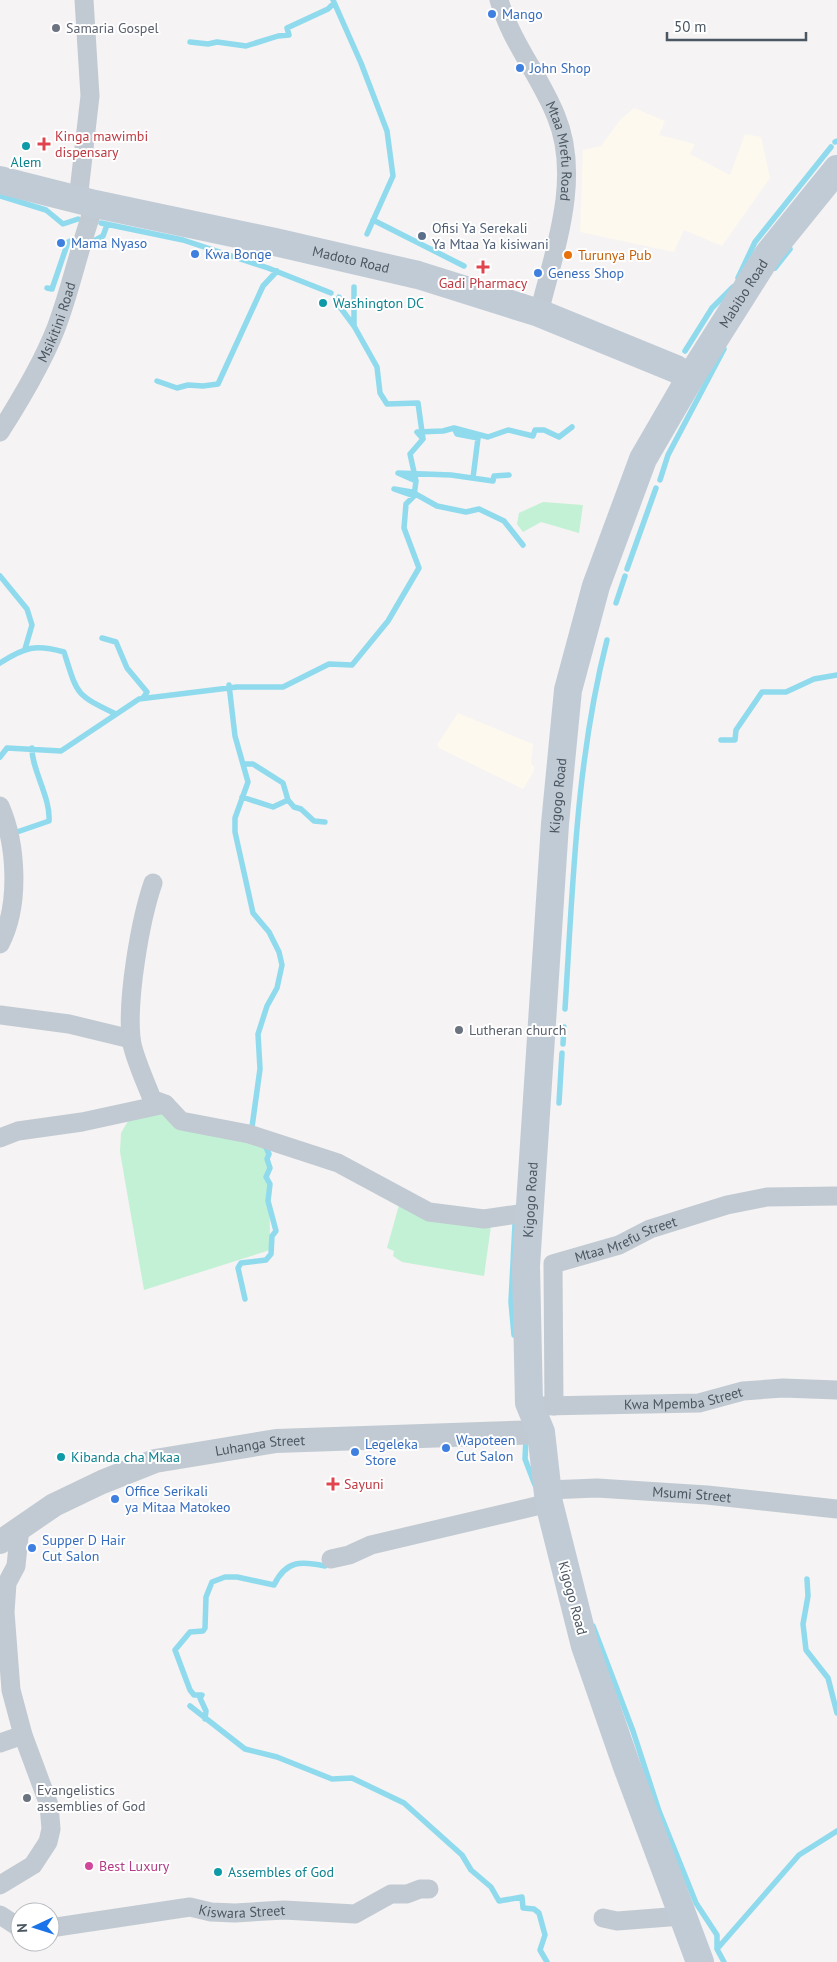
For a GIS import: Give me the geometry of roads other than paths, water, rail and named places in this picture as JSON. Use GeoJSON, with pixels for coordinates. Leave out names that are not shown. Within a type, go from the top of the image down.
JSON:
{"type":"FeatureCollection","features":[{"type":"Feature","properties":{"kind":"main road","name":"Mabibo Road"},"geometry":{"type":"LineString","coordinates":[[661,427],[769,253],[837,169]]}},
{"type":"Feature","properties":{"kind":"main road","name":"Madoto Road"},"geometry":{"type":"LineString","coordinates":[[0,180],[86,202],[275,242],[418,275],[538,313],[676,369],[690,378]]}},
{"type":"Feature","properties":{"kind":"main road","name":"Kigogo Road"},"geometry":{"type":"LineString","coordinates":[[661,427],[643,459],[611,542],[596,586],[568,690],[559,768],[546,951],[532,1212],[540,1265],[541,1432],[548,1496],[586,1646],[700,1962]]}},
{"type":"Feature","properties":{"kind":"street","name":"Msikitini Road"},"geometry":{"type":"LineString","coordinates":[[0,432],[33,375],[60,319],[86,202],[90,96],[84,0]]}},
{"type":"Feature","properties":{"kind":"street","name":"Mtaa Mrefu Road"},"geometry":{"type":"LineString","coordinates":[[499,0],[511,32],[557,116],[566,151],[565,190],[560,232],[538,313]]}},
{"type":"Feature","properties":{"kind":"street"},"geometry":{"type":"LineString","coordinates":[[0,806],[9,835],[14,882],[6,930],[0,944]]}},
{"type":"Feature","properties":{"kind":"street"},"geometry":{"type":"LineString","coordinates":[[153,883],[145,908],[137,959],[131,1039],[152,1099],[165,1104],[182,1121],[249,1134],[338,1164],[429,1212],[484,1219],[532,1212]]}},
{"type":"Feature","properties":{"kind":"street"},"geometry":{"type":"LineString","coordinates":[[0,1015],[69,1024],[131,1039]]}},
{"type":"Feature","properties":{"kind":"street"},"geometry":{"type":"LineString","coordinates":[[0,1138],[18,1131],[82,1122],[165,1104]]}},
{"type":"Feature","properties":{"kind":"street","name":"Mtaa Mrefu Street"},"geometry":{"type":"LineString","coordinates":[[540,1265],[619,1245],[650,1229],[727,1205],[767,1197],[837,1196]]}},
{"type":"Feature","properties":{"kind":"street","name":"Kwa Mpemba Street"},"geometry":{"type":"LineString","coordinates":[[542,1405],[699,1403],[743,1391],[768,1388],[837,1390]]}},
{"type":"Feature","properties":{"kind":"street","name":"Luhanga Street"},"geometry":{"type":"LineString","coordinates":[[0,1542],[54,1505],[155,1461],[276,1442],[541,1432]]}},
{"type":"Feature","properties":{"kind":"street","name":"Msumi Street"},"geometry":{"type":"LineString","coordinates":[[331,1559],[348,1555],[371,1545],[548,1496],[597,1488],[707,1495],[837,1509]]}},
{"type":"Feature","properties":{"kind":"street"},"geometry":{"type":"LineString","coordinates":[[0,1885],[33,1865],[48,1842],[51,1829],[49,1805],[23,1735],[11,1690],[5,1612],[7,1584],[16,1566],[20,1527]]}},
{"type":"Feature","properties":{"kind":"street"},"geometry":{"type":"LineString","coordinates":[[0,1743],[23,1735]]}},
{"type":"Feature","properties":{"kind":"street","name":"Kiswara Street"},"geometry":{"type":"LineString","coordinates":[[60,1926],[190,1907],[211,1912],[235,1913],[284,1910],[355,1914],[391,1894],[407,1894],[420,1889],[429,1889]]}},
{"type":"Feature","properties":{"kind":"street"},"geometry":{"type":"LineString","coordinates":[[603,1918],[617,1922],[682,1916]]}},
{"type":"Feature","properties":{"kind":"waterway"},"geometry":{"type":"LineString","coordinates":[[333,0],[361,63],[387,131],[393,176],[367,234]]}},
{"type":"Feature","properties":{"kind":"waterway"},"geometry":{"type":"LineString","coordinates":[[190,42],[208,44],[217,42],[246,46],[278,36],[289,35],[287,28],[328,9],[334,3]]}},
{"type":"Feature","properties":{"kind":"waterway"},"geometry":{"type":"LineString","coordinates":[[738,278],[755,242],[831,147]]}},
{"type":"Feature","properties":{"kind":"waterway"},"geometry":{"type":"LineString","coordinates":[[0,196],[46,210],[63,224],[78,219]]}},
{"type":"Feature","properties":{"kind":"waterway"},"geometry":{"type":"LineString","coordinates":[[373,220],[464,266]]}},
{"type":"Feature","properties":{"kind":"waterway"},"geometry":{"type":"LineString","coordinates":[[101,223],[183,240],[268,268],[331,293]]}},
{"type":"Feature","properties":{"kind":"waterway"},"geometry":{"type":"LineString","coordinates":[[86,245],[103,236],[107,225]]}},
{"type":"Feature","properties":{"kind":"waterway"},"geometry":{"type":"LineString","coordinates":[[47,288],[52,289],[68,242],[73,240]]}},
{"type":"Feature","properties":{"kind":"waterway"},"geometry":{"type":"LineString","coordinates":[[775,268],[790,249]]}},
{"type":"Feature","properties":{"kind":"waterway"},"geometry":{"type":"LineString","coordinates":[[157,381],[177,388],[188,385],[218,384],[263,286],[277,271]]}},
{"type":"Feature","properties":{"kind":"waterway"},"geometry":{"type":"LineString","coordinates":[[0,757],[7,748],[61,751],[139,699],[237,687],[283,687],[329,664],[352,665],[388,621],[419,568],[404,528],[406,504],[414,496],[416,481],[410,454],[423,439],[418,403],[387,404],[380,393],[377,367],[354,326],[354,287]]}},
{"type":"Feature","properties":{"kind":"waterway"},"geometry":{"type":"LineString","coordinates":[[685,351],[712,308],[733,287]]}},
{"type":"Feature","properties":{"kind":"waterway"},"geometry":{"type":"LineString","coordinates":[[339,297],[337,303],[354,326]]}},
{"type":"Feature","properties":{"kind":"waterway"},"geometry":{"type":"LineString","coordinates":[[660,480],[668,455],[724,349]]}},
{"type":"Feature","properties":{"kind":"waterway"},"geometry":{"type":"LineString","coordinates":[[423,439],[417,432],[443,431],[454,428],[488,437],[508,430],[533,436],[535,430],[544,430],[559,437],[572,427]]}},
{"type":"Feature","properties":{"kind":"waterway"},"geometry":{"type":"LineString","coordinates":[[454,428],[457,434],[478,438],[473,478]]}},
{"type":"Feature","properties":{"kind":"waterway"},"geometry":{"type":"LineString","coordinates":[[416,481],[398,473],[451,475],[493,481],[494,476],[509,475]]}},
{"type":"Feature","properties":{"kind":"waterway"},"geometry":{"type":"LineString","coordinates":[[627,569],[656,488]]}},
{"type":"Feature","properties":{"kind":"waterway"},"geometry":{"type":"LineString","coordinates":[[414,496],[394,489],[412,492],[437,506],[466,512],[479,509],[504,521],[523,545]]}},
{"type":"Feature","properties":{"kind":"waterway"},"geometry":{"type":"LineString","coordinates":[[0,576],[27,609],[32,625],[25,649]]}},
{"type":"Feature","properties":{"kind":"waterway"},"geometry":{"type":"LineString","coordinates":[[616,603],[625,576]]}},
{"type":"Feature","properties":{"kind":"waterway"},"geometry":{"type":"LineString","coordinates":[[102,638],[116,642],[127,668],[147,692],[143,698]]}},
{"type":"Feature","properties":{"kind":"waterway"},"geometry":{"type":"LineString","coordinates":[[565,1009],[577,823],[582,777],[588,731],[607,640]]}},
{"type":"Feature","properties":{"kind":"waterway"},"geometry":{"type":"LineString","coordinates":[[0,663],[24,650],[45,648],[64,652],[72,677],[80,692],[93,702],[116,714],[113,715]]}},
{"type":"Feature","properties":{"kind":"waterway"},"geometry":{"type":"LineString","coordinates":[[721,740],[735,740],[736,730],[762,692],[786,692],[814,679],[837,675]]}},
{"type":"Feature","properties":{"kind":"waterway"},"geometry":{"type":"LineString","coordinates":[[229,685],[235,736],[248,782],[235,818],[235,832],[253,913],[269,932],[279,952],[282,965],[277,988],[267,1006],[258,1034],[260,1069],[252,1127]]}},
{"type":"Feature","properties":{"kind":"waterway"},"geometry":{"type":"LineString","coordinates":[[17,832],[49,821],[47,803],[35,765],[32,748]]}},
{"type":"Feature","properties":{"kind":"waterway"},"geometry":{"type":"LineString","coordinates":[[243,764],[253,764],[283,783],[288,800],[294,807],[301,809],[314,821],[325,822]]}},
{"type":"Feature","properties":{"kind":"waterway"},"geometry":{"type":"LineString","coordinates":[[242,797],[273,807],[288,800]]}},
{"type":"Feature","properties":{"kind":"waterway"},"geometry":{"type":"LineString","coordinates":[[563,1044],[564,1027]]}},
{"type":"Feature","properties":{"kind":"waterway"},"geometry":{"type":"LineString","coordinates":[[559,1103],[562,1053]]}},
{"type":"Feature","properties":{"kind":"waterway"},"geometry":{"type":"LineString","coordinates":[[245,1299],[238,1268],[241,1263],[266,1260],[271,1254],[272,1236],[276,1231],[268,1201],[270,1184],[266,1177],[270,1168],[267,1159],[269,1154],[264,1143]]}},
{"type":"Feature","properties":{"kind":"waterway"},"geometry":{"type":"LineString","coordinates":[[514,1335],[511,1302],[515,1224]]}},
{"type":"Feature","properties":{"kind":"waterway"},"geometry":{"type":"LineString","coordinates":[[526,1438],[525,1459],[535,1485]]}},
{"type":"Feature","properties":{"kind":"waterway"},"geometry":{"type":"LineString","coordinates":[[205,1719],[206,1711],[200,1698],[202,1695],[194,1695],[190,1690],[175,1650],[190,1632],[203,1631],[205,1628],[206,1597],[212,1582],[225,1577],[237,1577],[274,1585],[284,1571],[295,1564],[309,1563],[325,1566]]}},
{"type":"Feature","properties":{"kind":"waterway"},"geometry":{"type":"LineString","coordinates":[[807,1579],[808,1596],[803,1624],[806,1650],[828,1678],[837,1713]]}},
{"type":"Feature","properties":{"kind":"waterway"},"geometry":{"type":"LineString","coordinates":[[593,1626],[633,1731],[659,1811],[696,1903],[717,1935],[717,1949],[724,1962]]}},
{"type":"Feature","properties":{"kind":"waterway"},"geometry":{"type":"LineString","coordinates":[[190,1706],[245,1749],[277,1757],[332,1779],[352,1778],[404,1803],[462,1855],[471,1870],[491,1887],[499,1901],[522,1897],[523,1908],[534,1909],[539,1913],[545,1935],[540,1950],[547,1962]]}},
{"type":"Feature","properties":{"kind":"waterway"},"geometry":{"type":"LineString","coordinates":[[717,1949],[799,1855],[837,1831]]}},
{"type":"Feature","properties":{"kind":"place","name":"Mango"},"geometry":{"type":"Point","coordinates":[492,14]}},
{"type":"Feature","properties":{"kind":"place","name":"Samaria Gospel"},"geometry":{"type":"Point","coordinates":[56,28]}},
{"type":"Feature","properties":{"kind":"place","name":"John Shop"},"geometry":{"type":"Point","coordinates":[520,68]}},
{"type":"Feature","properties":{"kind":"place","name":"Kinga mawimbi dispensary"},"geometry":{"type":"Point","coordinates":[44,144]}},
{"type":"Feature","properties":{"kind":"place","name":"Alem"},"geometry":{"type":"Point","coordinates":[26,146]}},
{"type":"Feature","properties":{"kind":"place","name":"Ofisi Ya Serekali Ya Mtaa Ya kisiwani"},"geometry":{"type":"Point","coordinates":[422,236]}},
{"type":"Feature","properties":{"kind":"place","name":"Mama Nyaso"},"geometry":{"type":"Point","coordinates":[61,243]}},
{"type":"Feature","properties":{"kind":"place","name":"Kwa Bonge"},"geometry":{"type":"Point","coordinates":[195,254]}},
{"type":"Feature","properties":{"kind":"place","name":"Turunya Pub"},"geometry":{"type":"Point","coordinates":[568,255]}},
{"type":"Feature","properties":{"kind":"place","name":"Gadi Pharmacy"},"geometry":{"type":"Point","coordinates":[483,267]}},
{"type":"Feature","properties":{"kind":"place","name":"Geness Shop"},"geometry":{"type":"Point","coordinates":[538,273]}},
{"type":"Feature","properties":{"kind":"place","name":"Washington DC"},"geometry":{"type":"Point","coordinates":[323,303]}},
{"type":"Feature","properties":{"kind":"place","name":"Lutheran church"},"geometry":{"type":"Point","coordinates":[459,1030]}},
{"type":"Feature","properties":{"kind":"place","name":"Wapoteen Cut Salon"},"geometry":{"type":"Point","coordinates":[446,1448]}},
{"type":"Feature","properties":{"kind":"place","name":"Legeleka Store"},"geometry":{"type":"Point","coordinates":[355,1452]}},
{"type":"Feature","properties":{"kind":"place","name":"Kibanda cha Mkaa"},"geometry":{"type":"Point","coordinates":[61,1457]}},
{"type":"Feature","properties":{"kind":"place","name":"Sayuni"},"geometry":{"type":"Point","coordinates":[333,1484]}},
{"type":"Feature","properties":{"kind":"place","name":"Office Serikali ya Mitaa Matokeo"},"geometry":{"type":"Point","coordinates":[115,1499]}},
{"type":"Feature","properties":{"kind":"place","name":"Supper D Hair Cut Salon"},"geometry":{"type":"Point","coordinates":[32,1548]}},
{"type":"Feature","properties":{"kind":"place","name":"Evangelistics assemblies of God"},"geometry":{"type":"Point","coordinates":[27,1798]}},
{"type":"Feature","properties":{"kind":"place","name":"Best Luxury"},"geometry":{"type":"Point","coordinates":[89,1866]}},
{"type":"Feature","properties":{"kind":"place","name":"Assembles of God"},"geometry":{"type":"Point","coordinates":[218,1872]}}]}
